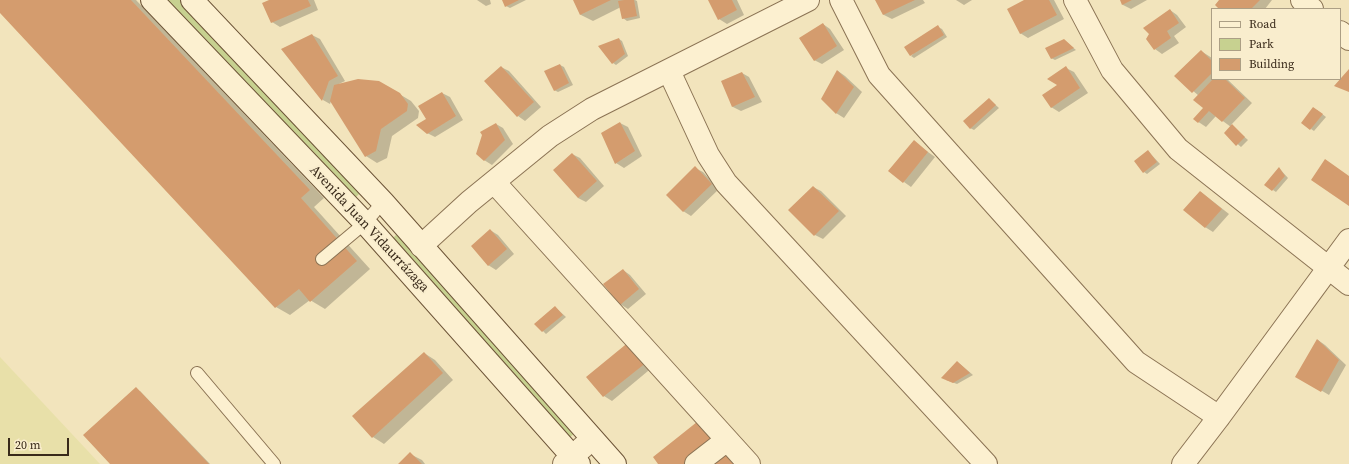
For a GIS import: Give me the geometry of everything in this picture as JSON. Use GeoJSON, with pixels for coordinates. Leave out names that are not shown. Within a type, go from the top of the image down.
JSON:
{"type":"FeatureCollection","features":[{"type":"Feature","properties":{"kind":"street","name":"Avenida Juan Vidaurrázaga"},"geometry":{"type":"LineString","coordinates":[[152,0],[365,223],[572,462]]}},
{"type":"Feature","properties":{"kind":"street","name":"Avenida Juan Vidaurrázaga"},"geometry":{"type":"LineString","coordinates":[[192,0],[383,202],[615,464]]}},
{"type":"Feature","properties":{"kind":"street"},"geometry":{"type":"LineString","coordinates":[[421,246],[433,233],[550,136],[592,109],[808,0]]}},
{"type":"Feature","properties":{"kind":"street"},"geometry":{"type":"LineString","coordinates":[[841,0],[879,75],[1136,362],[1219,417]]}},
{"type":"Feature","properties":{"kind":"street"},"geometry":{"type":"LineString","coordinates":[[1075,0],[1112,70],[1178,149],[1328,269],[1349,284]]}},
{"type":"Feature","properties":{"kind":"street"},"geometry":{"type":"LineString","coordinates":[[1302,0],[1311,8]]}},
{"type":"Feature","properties":{"kind":"street"},"geometry":{"type":"LineString","coordinates":[[1341,33],[1349,39]]}},
{"type":"Feature","properties":{"kind":"street"},"geometry":{"type":"LineString","coordinates":[[669,71],[708,155],[726,183],[986,464]]}},
{"type":"Feature","properties":{"kind":"street"},"geometry":{"type":"LineString","coordinates":[[494,182],[749,464]]}},
{"type":"Feature","properties":{"kind":"street"},"geometry":{"type":"LineString","coordinates":[[1183,464],[1349,240]]}},
{"type":"Feature","properties":{"kind":"street"},"geometry":{"type":"LineString","coordinates":[[572,462],[592,439]]}},
{"type":"Feature","properties":{"kind":"street"},"geometry":{"type":"LineString","coordinates":[[696,464],[727,440]]}},
{"type":"Feature","properties":{"kind":"lane"},"geometry":{"type":"LineString","coordinates":[[322,258],[365,223],[383,202]]}},
{"type":"Feature","properties":{"kind":"lane"},"geometry":{"type":"LineString","coordinates":[[197,373],[274,464]]}},
{"type":"Feature","properties":{"kind":"shaded area"},"geometry":{"type":"Polygon","coordinates":[[[0,357],[100,464],[0,464],[0,357]]]}},
{"type":"Feature","properties":{"kind":"green space"},"geometry":{"type":"Polygon","coordinates":[[[165,0],[181,0],[362,191],[356,197],[165,0]]]}},
{"type":"Feature","properties":{"kind":"green space"},"geometry":{"type":"Polygon","coordinates":[[[398,233],[576,432],[568,439],[390,241],[398,233]]]}},
{"type":"Feature","properties":{"kind":"building"},"geometry":{"type":"Polygon","coordinates":[[[0,0],[131,0],[310,190],[301,198],[357,261],[310,302],[299,289],[275,308],[0,13],[0,0]]]}},
{"type":"Feature","properties":{"kind":"building"},"geometry":{"type":"Polygon","coordinates":[[[269,0],[308,0],[311,6],[271,23],[262,3],[269,0]]]}},
{"type":"Feature","properties":{"kind":"building"},"geometry":{"type":"Polygon","coordinates":[[[502,0],[519,0],[505,7],[502,0]]]}},
{"type":"Feature","properties":{"kind":"building"},"geometry":{"type":"Polygon","coordinates":[[[573,0],[611,0],[580,15],[573,0]]]}},
{"type":"Feature","properties":{"kind":"building"},"geometry":{"type":"Polygon","coordinates":[[[634,0],[637,16],[622,19],[618,1],[634,0]]]}},
{"type":"Feature","properties":{"kind":"building"},"geometry":{"type":"Polygon","coordinates":[[[708,0],[732,0],[737,10],[718,20],[708,0]]]}},
{"type":"Feature","properties":{"kind":"building"},"geometry":{"type":"Polygon","coordinates":[[[875,0],[915,0],[883,15],[875,0]]]}},
{"type":"Feature","properties":{"kind":"building"},"geometry":{"type":"Polygon","coordinates":[[[1024,0],[1049,0],[1057,15],[1020,34],[1007,9],[1024,0]]]}},
{"type":"Feature","properties":{"kind":"building"},"geometry":{"type":"Polygon","coordinates":[[[1120,0],[1132,0],[1122,5],[1120,0]]]}},
{"type":"Feature","properties":{"kind":"building"},"geometry":{"type":"Polygon","coordinates":[[[1219,0],[1260,0],[1252,8],[1218,8],[1215,5],[1219,0]]]}},
{"type":"Feature","properties":{"kind":"building"},"geometry":{"type":"Polygon","coordinates":[[[1170,9],[1179,23],[1167,31],[1171,38],[1154,50],[1146,39],[1149,34],[1143,28],[1170,9]]]}},
{"type":"Feature","properties":{"kind":"building"},"geometry":{"type":"Polygon","coordinates":[[[823,23],[837,46],[814,61],[799,38],[823,23]]]}},
{"type":"Feature","properties":{"kind":"building"},"geometry":{"type":"Polygon","coordinates":[[[938,25],[944,35],[910,56],[904,47],[938,25]]]}},
{"type":"Feature","properties":{"kind":"building"},"geometry":{"type":"Polygon","coordinates":[[[312,34],[338,76],[329,81],[322,101],[281,49],[312,34]]]}},
{"type":"Feature","properties":{"kind":"building"},"geometry":{"type":"Polygon","coordinates":[[[619,38],[625,54],[612,64],[598,46],[619,38]]]}},
{"type":"Feature","properties":{"kind":"building"},"geometry":{"type":"Polygon","coordinates":[[[1064,39],[1074,48],[1051,59],[1045,48],[1064,39]]]}},
{"type":"Feature","properties":{"kind":"building"},"geometry":{"type":"Polygon","coordinates":[[[1201,50],[1211,60],[1211,74],[1192,93],[1174,76],[1201,50]]]}},
{"type":"Feature","properties":{"kind":"building"},"geometry":{"type":"Polygon","coordinates":[[[560,64],[569,83],[554,91],[544,71],[560,64]]]}},
{"type":"Feature","properties":{"kind":"building"},"geometry":{"type":"Polygon","coordinates":[[[501,66],[534,102],[517,117],[484,81],[501,66]]]}},
{"type":"Feature","properties":{"kind":"building"},"geometry":{"type":"Polygon","coordinates":[[[1066,66],[1080,88],[1051,108],[1042,95],[1057,85],[1047,79],[1066,66]]]}},
{"type":"Feature","properties":{"kind":"building"},"geometry":{"type":"Polygon","coordinates":[[[1349,69],[1349,92],[1334,86],[1341,80],[1349,69]]]}},
{"type":"Feature","properties":{"kind":"building"},"geometry":{"type":"Polygon","coordinates":[[[837,70],[854,87],[836,114],[821,99],[837,70]]]}},
{"type":"Feature","properties":{"kind":"building"},"geometry":{"type":"Polygon","coordinates":[[[742,72],[755,97],[732,107],[721,81],[742,72]]]}},
{"type":"Feature","properties":{"kind":"building"},"geometry":{"type":"Polygon","coordinates":[[[358,79],[379,81],[400,93],[408,104],[407,111],[381,129],[376,151],[365,157],[330,101],[334,85],[358,79]]]}},
{"type":"Feature","properties":{"kind":"building"},"geometry":{"type":"Polygon","coordinates":[[[1212,80],[1226,80],[1245,98],[1222,122],[1209,111],[1198,123],[1193,119],[1203,108],[1193,100],[1212,80]]]}},
{"type":"Feature","properties":{"kind":"building"},"geometry":{"type":"Polygon","coordinates":[[[442,92],[456,116],[427,134],[416,125],[426,119],[418,106],[442,92]]]}},
{"type":"Feature","properties":{"kind":"building"},"geometry":{"type":"Polygon","coordinates":[[[989,98],[996,105],[970,129],[963,121],[989,98]]]}},
{"type":"Feature","properties":{"kind":"building"},"geometry":{"type":"Polygon","coordinates":[[[1313,107],[1323,114],[1310,130],[1301,123],[1313,107]]]}},
{"type":"Feature","properties":{"kind":"building"},"geometry":{"type":"Polygon","coordinates":[[[620,122],[635,151],[615,164],[601,133],[620,122]]]}},
{"type":"Feature","properties":{"kind":"building"},"geometry":{"type":"Polygon","coordinates":[[[496,123],[505,140],[484,161],[476,154],[482,135],[480,132],[496,123]]]}},
{"type":"Feature","properties":{"kind":"building"},"geometry":{"type":"Polygon","coordinates":[[[1232,124],[1245,137],[1236,146],[1224,133],[1232,124]]]}},
{"type":"Feature","properties":{"kind":"building"},"geometry":{"type":"Polygon","coordinates":[[[914,140],[928,152],[903,183],[888,171],[914,140]]]}},
{"type":"Feature","properties":{"kind":"building"},"geometry":{"type":"Polygon","coordinates":[[[1148,150],[1157,162],[1143,173],[1134,161],[1148,150]]]}},
{"type":"Feature","properties":{"kind":"building"},"geometry":{"type":"Polygon","coordinates":[[[572,153],[597,181],[578,198],[553,170],[572,153]]]}},
{"type":"Feature","properties":{"kind":"building"},"geometry":{"type":"Polygon","coordinates":[[[1325,159],[1349,176],[1349,206],[1311,180],[1325,159]]]}},
{"type":"Feature","properties":{"kind":"building"},"geometry":{"type":"Polygon","coordinates":[[[695,166],[712,184],[683,212],[666,195],[695,166]]]}},
{"type":"Feature","properties":{"kind":"building"},"geometry":{"type":"Polygon","coordinates":[[[1279,167],[1285,176],[1272,191],[1264,185],[1279,167]]]}},
{"type":"Feature","properties":{"kind":"building"},"geometry":{"type":"Polygon","coordinates":[[[813,186],[839,211],[814,236],[788,210],[813,186]]]}},
{"type":"Feature","properties":{"kind":"building"},"geometry":{"type":"Polygon","coordinates":[[[1200,191],[1222,209],[1205,228],[1183,210],[1200,191]]]}},
{"type":"Feature","properties":{"kind":"building"},"geometry":{"type":"Polygon","coordinates":[[[490,229],[507,249],[488,266],[471,246],[490,229]]]}},
{"type":"Feature","properties":{"kind":"building"},"geometry":{"type":"Polygon","coordinates":[[[623,269],[639,289],[620,305],[603,284],[623,269]]]}},
{"type":"Feature","properties":{"kind":"building"},"geometry":{"type":"Polygon","coordinates":[[[555,306],[563,315],[542,332],[534,324],[555,306]]]}},
{"type":"Feature","properties":{"kind":"building"},"geometry":{"type":"Polygon","coordinates":[[[1317,339],[1339,360],[1321,392],[1295,377],[1317,339]]]}},
{"type":"Feature","properties":{"kind":"building"},"geometry":{"type":"Polygon","coordinates":[[[630,341],[647,362],[603,397],[586,377],[630,341]]]}},
{"type":"Feature","properties":{"kind":"building"},"geometry":{"type":"Polygon","coordinates":[[[424,352],[443,373],[372,438],[352,416],[424,352]]]}},
{"type":"Feature","properties":{"kind":"building"},"geometry":{"type":"Polygon","coordinates":[[[957,361],[970,373],[953,383],[941,378],[957,361]]]}},
{"type":"Feature","properties":{"kind":"building"},"geometry":{"type":"Polygon","coordinates":[[[136,387],[209,464],[110,464],[83,435],[136,387]]]}},
{"type":"Feature","properties":{"kind":"building"},"geometry":{"type":"Polygon","coordinates":[[[702,418],[718,437],[685,464],[658,464],[653,457],[702,418]]]}},
{"type":"Feature","properties":{"kind":"building"},"geometry":{"type":"Polygon","coordinates":[[[721,451],[735,464],[709,464],[721,451]]]}},
{"type":"Feature","properties":{"kind":"building"},"geometry":{"type":"Polygon","coordinates":[[[410,452],[422,464],[398,464],[410,452]]]}}]}
